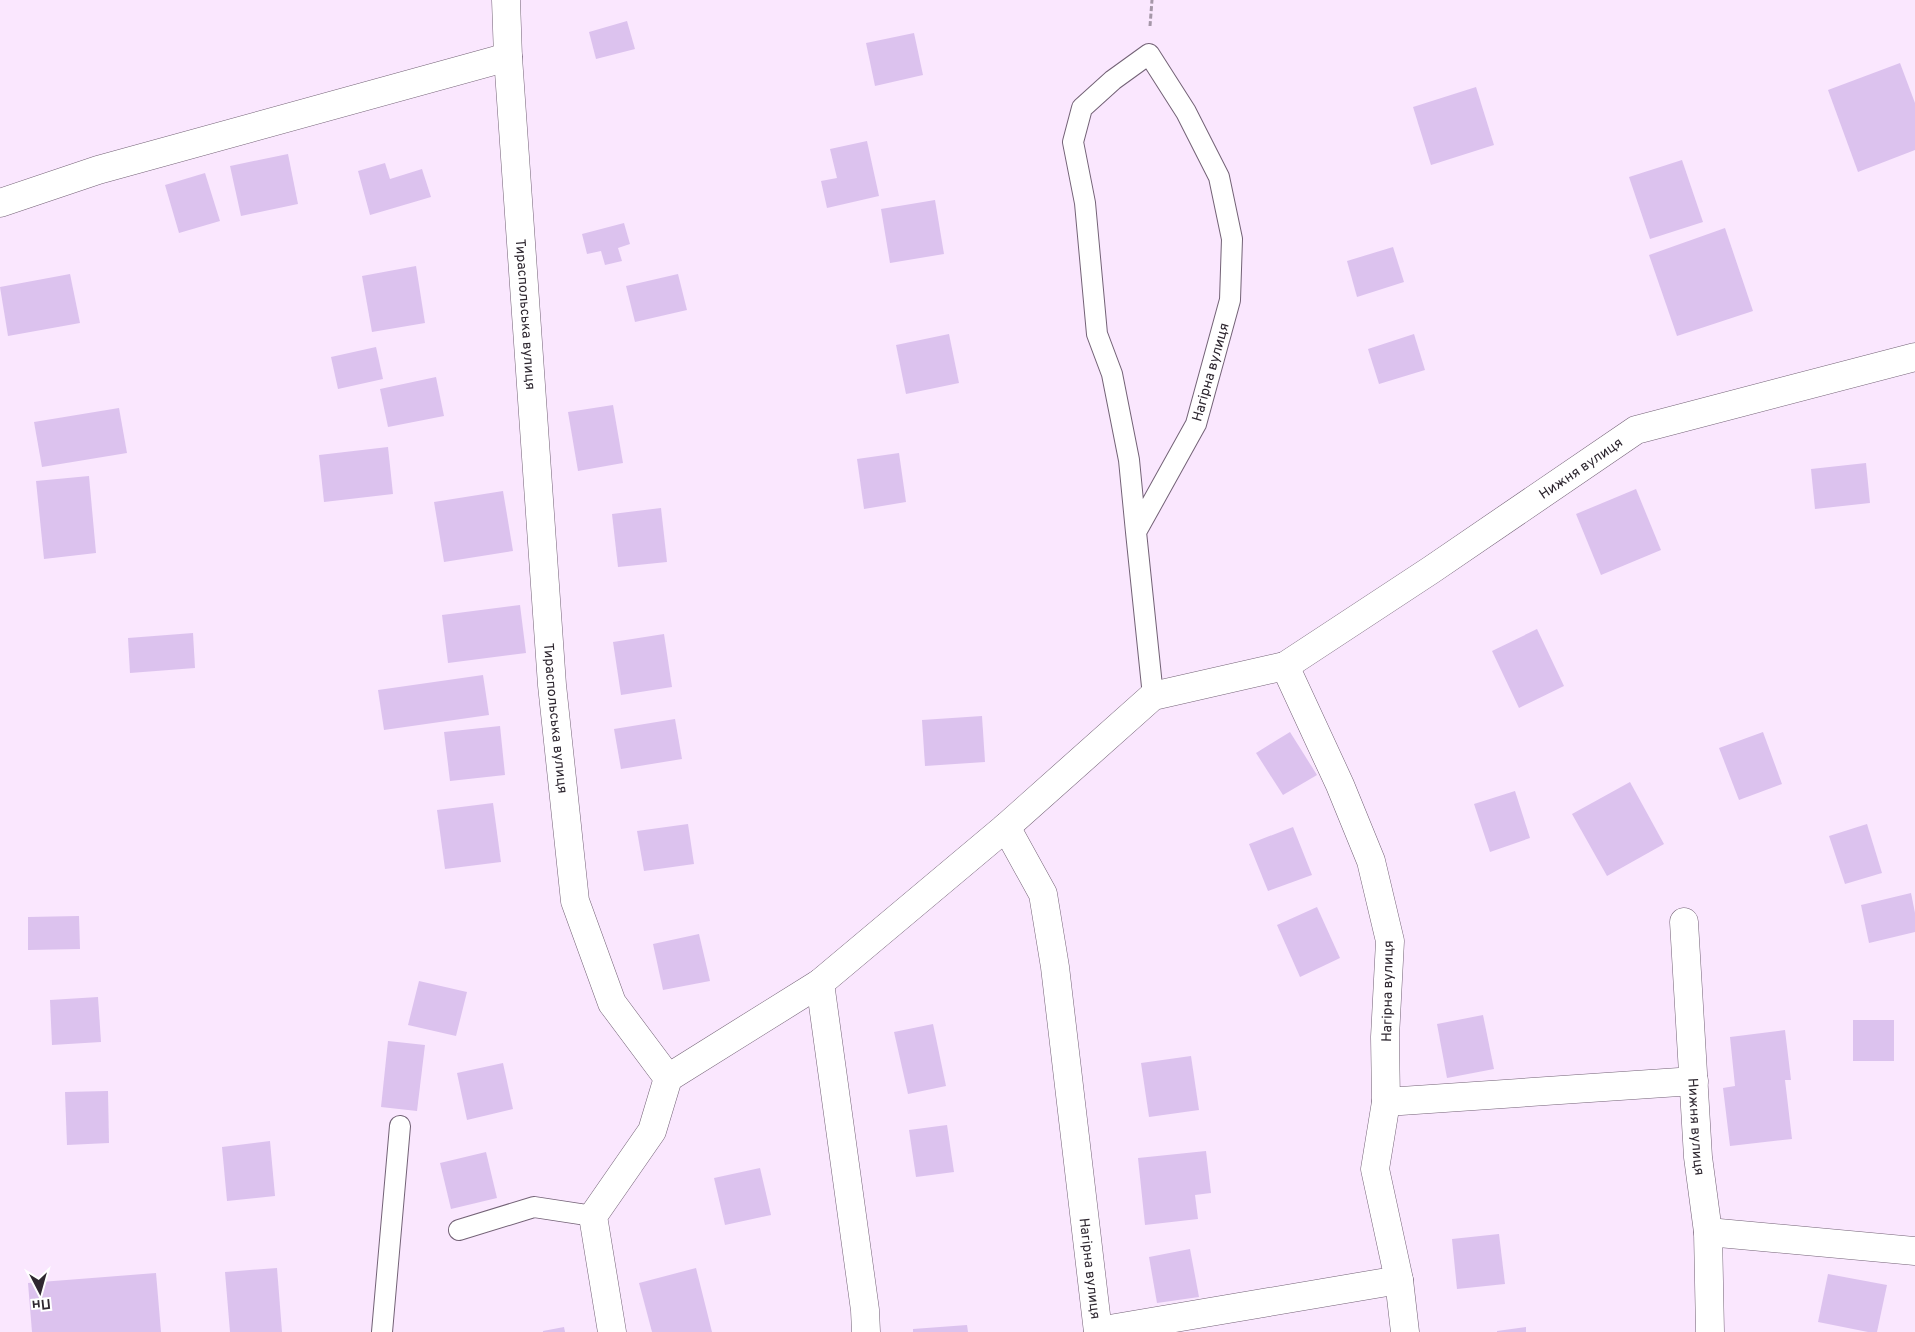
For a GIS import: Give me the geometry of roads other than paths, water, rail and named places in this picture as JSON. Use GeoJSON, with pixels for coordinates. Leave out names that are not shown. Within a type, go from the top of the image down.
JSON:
{"type":"FeatureCollection","features":[{"type":"Feature","properties":{"kind":"street","name":"Тираспольська вулиця"},"geometry":{"type":"LineString","coordinates":[[506,0],[508,57],[552,685],[576,901],[612,1003],[668,1078]]}},
{"type":"Feature","properties":{"kind":"street"},"geometry":{"type":"LineString","coordinates":[[0,203],[98,170],[508,57]]}},
{"type":"Feature","properties":{"kind":"street","name":"Нижня вулиця"},"geometry":{"type":"LineString","coordinates":[[1285,666],[1431,570],[1636,430],[1915,357]]}},
{"type":"Feature","properties":{"kind":"street"},"geometry":{"type":"LineString","coordinates":[[612,1332],[593,1216],[652,1131],[668,1078],[820,983],[1006,827],[1153,696],[1285,666]]}},
{"type":"Feature","properties":{"kind":"street","name":"Нагірна вулиця"},"geometry":{"type":"LineString","coordinates":[[1285,666],[1340,785],[1371,861],[1390,941],[1386,1037],[1386,1102],[1375,1169],[1399,1280],[1406,1332]]}},
{"type":"Feature","properties":{"kind":"street","name":"Нагірна вулиця"},"geometry":{"type":"LineString","coordinates":[[1006,827],[1043,894],[1056,977],[1098,1331]]}},
{"type":"Feature","properties":{"kind":"street","name":"Нижня вулиця"},"geometry":{"type":"LineString","coordinates":[[1684,922],[1698,1157],[1708,1232],[1710,1332]]}},
{"type":"Feature","properties":{"kind":"street"},"geometry":{"type":"LineString","coordinates":[[820,983],[864,1301],[866,1332]]}},
{"type":"Feature","properties":{"kind":"street"},"geometry":{"type":"LineString","coordinates":[[1386,1102],[1694,1081]]}},
{"type":"Feature","properties":{"kind":"street"},"geometry":{"type":"LineString","coordinates":[[1708,1232],[1915,1251]]}},
{"type":"Feature","properties":{"kind":"street"},"geometry":{"type":"LineString","coordinates":[[1098,1331],[1399,1280]]}},
{"type":"Feature","properties":{"kind":"lane","name":"Нагірна вулиця"},"geometry":{"type":"LineString","coordinates":[[1149,54],[1186,112],[1219,177],[1232,238],[1230,300],[1196,424],[1136,532],[1127,450],[1112,374],[1097,334],[1085,203],[1073,142],[1082,108],[1113,80],[1149,54]]}},
{"type":"Feature","properties":{"kind":"lane"},"geometry":{"type":"LineString","coordinates":[[1136,532],[1153,696]]}},
{"type":"Feature","properties":{"kind":"lane"},"geometry":{"type":"LineString","coordinates":[[382,1332],[400,1126]]}},
{"type":"Feature","properties":{"kind":"lane"},"geometry":{"type":"LineString","coordinates":[[459,1230],[534,1206],[593,1216]]}}]}
